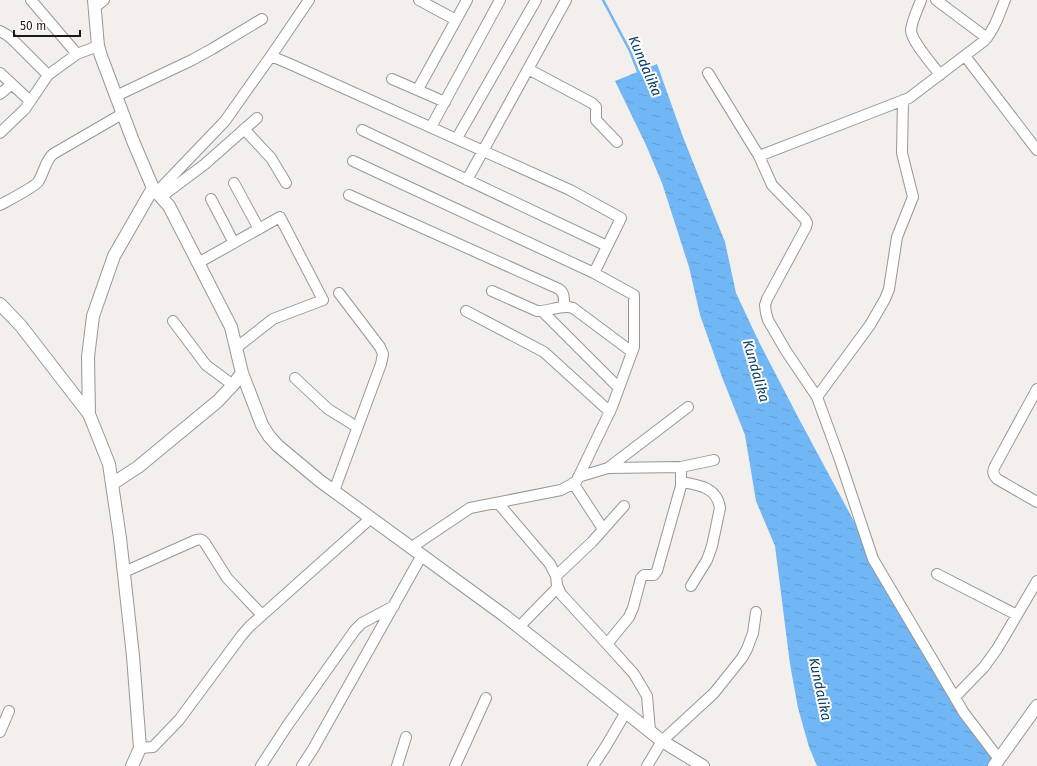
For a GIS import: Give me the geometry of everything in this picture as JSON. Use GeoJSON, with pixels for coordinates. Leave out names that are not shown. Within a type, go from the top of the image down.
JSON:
{"type":"FeatureCollection","features":[{"type":"Feature","properties":{"kind":"street"},"geometry":{"type":"LineString","coordinates":[[31,0],[77,54]]}},
{"type":"Feature","properties":{"kind":"street"},"geometry":{"type":"LineString","coordinates":[[89,414],[88,357],[93,316],[114,256],[157,192],[225,121],[309,0]]}},
{"type":"Feature","properties":{"kind":"street"},"geometry":{"type":"LineString","coordinates":[[419,0],[456,20]]}},
{"type":"Feature","properties":{"kind":"street"},"geometry":{"type":"LineString","coordinates":[[418,90],[468,0]]}},
{"type":"Feature","properties":{"kind":"street"},"geometry":{"type":"LineString","coordinates":[[431,127],[500,0]]}},
{"type":"Feature","properties":{"kind":"street"},"geometry":{"type":"LineString","coordinates":[[457,138],[536,0]]}},
{"type":"Feature","properties":{"kind":"street"},"geometry":{"type":"LineString","coordinates":[[467,180],[566,0]]}},
{"type":"Feature","properties":{"kind":"street"},"geometry":{"type":"LineString","coordinates":[[921,0],[912,23],[912,34],[915,42],[940,75]]}},
{"type":"Feature","properties":{"kind":"street"},"geometry":{"type":"LineString","coordinates":[[936,0],[987,38]]}},
{"type":"Feature","properties":{"kind":"street"},"geometry":{"type":"LineString","coordinates":[[759,156],[903,100],[912,95],[987,38],[994,28],[1005,0]]}},
{"type":"Feature","properties":{"kind":"street"},"geometry":{"type":"LineString","coordinates":[[98,2],[98,46],[122,114],[157,192],[169,206],[231,327],[242,373],[262,425],[269,436],[284,451],[320,481],[412,547],[519,627],[662,741],[703,766]]}},
{"type":"Feature","properties":{"kind":"street"},"geometry":{"type":"LineString","coordinates":[[116,96],[192,60],[262,18]]}},
{"type":"Feature","properties":{"kind":"street"},"geometry":{"type":"LineString","coordinates":[[0,31],[12,38],[48,75]]}},
{"type":"Feature","properties":{"kind":"street"},"geometry":{"type":"LineString","coordinates":[[0,133],[21,113],[48,75],[77,54],[98,46]]}},
{"type":"Feature","properties":{"kind":"street"},"geometry":{"type":"LineString","coordinates":[[271,56],[457,138],[570,190],[620,218],[594,273]]}},
{"type":"Feature","properties":{"kind":"street"},"geometry":{"type":"LineString","coordinates":[[965,56],[1037,150]]}},
{"type":"Feature","properties":{"kind":"street"},"geometry":{"type":"LineString","coordinates":[[528,68],[592,103],[596,107],[596,120],[617,142]]}},
{"type":"Feature","properties":{"kind":"street"},"geometry":{"type":"LineString","coordinates":[[708,72],[759,156],[772,185],[806,220],[806,227],[767,299],[765,305],[766,313],[768,320],[786,351],[817,397],[873,559],[964,713],[1000,764],[1036,711]]}},
{"type":"Feature","properties":{"kind":"street"},"geometry":{"type":"LineString","coordinates":[[0,73],[30,101]]}},
{"type":"Feature","properties":{"kind":"street"},"geometry":{"type":"LineString","coordinates":[[392,79],[445,102]]}},
{"type":"Feature","properties":{"kind":"street"},"geometry":{"type":"LineString","coordinates":[[0,94],[12,84]]}},
{"type":"Feature","properties":{"kind":"street"},"geometry":{"type":"LineString","coordinates":[[817,397],[870,325],[889,289],[897,237],[913,197],[913,192],[902,153],[903,100]]}},
{"type":"Feature","properties":{"kind":"street"},"geometry":{"type":"LineString","coordinates":[[0,205],[36,184],[48,160],[53,154],[122,114]]}},
{"type":"Feature","properties":{"kind":"street"},"geometry":{"type":"LineString","coordinates":[[157,192],[205,164],[256,118]]}},
{"type":"Feature","properties":{"kind":"street"},"geometry":{"type":"LineString","coordinates":[[244,129],[271,158],[286,183]]}},
{"type":"Feature","properties":{"kind":"street"},"geometry":{"type":"LineString","coordinates":[[362,130],[607,246]]}},
{"type":"Feature","properties":{"kind":"street"},"geometry":{"type":"LineString","coordinates":[[353,161],[594,273],[634,295],[634,347],[610,412],[576,480]]}},
{"type":"Feature","properties":{"kind":"street"},"geometry":{"type":"LineString","coordinates":[[234,183],[259,228]]}},
{"type":"Feature","properties":{"kind":"street"},"geometry":{"type":"LineString","coordinates":[[349,195],[559,289],[563,294],[564,306]]}},
{"type":"Feature","properties":{"kind":"street"},"geometry":{"type":"LineString","coordinates":[[211,199],[234,243]]}},
{"type":"Feature","properties":{"kind":"street"},"geometry":{"type":"LineString","coordinates":[[198,263],[280,217],[323,300],[273,319],[236,348]]}},
{"type":"Feature","properties":{"kind":"street"},"geometry":{"type":"LineString","coordinates":[[492,291],[534,310],[542,311],[569,306],[632,352]]}},
{"type":"Feature","properties":{"kind":"street"},"geometry":{"type":"LineString","coordinates":[[334,491],[383,354],[340,293]]}},
{"type":"Feature","properties":{"kind":"street"},"geometry":{"type":"LineString","coordinates":[[0,304],[21,326],[89,414],[109,464],[124,572],[140,748],[132,766]]}},
{"type":"Feature","properties":{"kind":"street"},"geometry":{"type":"LineString","coordinates":[[466,311],[544,352],[610,412]]}},
{"type":"Feature","properties":{"kind":"street"},"geometry":{"type":"LineString","coordinates":[[542,311],[619,388]]}},
{"type":"Feature","properties":{"kind":"street"},"geometry":{"type":"LineString","coordinates":[[173,321],[206,365],[233,385]]}},
{"type":"Feature","properties":{"kind":"street"},"geometry":{"type":"LineString","coordinates":[[112,484],[138,467],[218,401],[242,373]]}},
{"type":"Feature","properties":{"kind":"street"},"geometry":{"type":"LineString","coordinates":[[295,378],[328,409],[357,428]]}},
{"type":"Feature","properties":{"kind":"street"},"geometry":{"type":"LineString","coordinates":[[1035,498],[997,479],[994,476],[993,470],[1037,388]]}},
{"type":"Feature","properties":{"kind":"street"},"geometry":{"type":"LineString","coordinates":[[412,547],[470,508],[561,490],[576,480],[608,468],[688,407]]}},
{"type":"Feature","properties":{"kind":"street"},"geometry":{"type":"LineString","coordinates":[[608,468],[681,467],[714,460]]}},
{"type":"Feature","properties":{"kind":"street"},"geometry":{"type":"LineString","coordinates":[[607,644],[629,617],[641,578],[644,575],[654,575],[657,571],[681,486],[681,467]]}},
{"type":"Feature","properties":{"kind":"street"},"geometry":{"type":"LineString","coordinates":[[576,480],[603,529]]}},
{"type":"Feature","properties":{"kind":"street"},"geometry":{"type":"LineString","coordinates":[[681,482],[702,486],[710,490],[716,496],[720,508],[712,546],[691,586]]}},
{"type":"Feature","properties":{"kind":"street"},"geometry":{"type":"LineString","coordinates":[[498,503],[550,564],[556,576],[561,594],[634,674],[647,696],[650,731]]}},
{"type":"Feature","properties":{"kind":"street"},"geometry":{"type":"LineString","coordinates":[[556,576],[592,542],[624,506]]}},
{"type":"Feature","properties":{"kind":"street"},"geometry":{"type":"LineString","coordinates":[[140,748],[153,747],[179,720],[242,635],[262,615],[374,520]]}},
{"type":"Feature","properties":{"kind":"street"},"geometry":{"type":"LineString","coordinates":[[124,572],[200,539],[205,542],[224,573],[262,615]]}},
{"type":"Feature","properties":{"kind":"street"},"geometry":{"type":"LineString","coordinates":[[302,766],[422,555]]}},
{"type":"Feature","properties":{"kind":"street"},"geometry":{"type":"LineString","coordinates":[[937,574],[1017,615]]}},
{"type":"Feature","properties":{"kind":"street"},"geometry":{"type":"LineString","coordinates":[[955,697],[998,649],[1037,581]]}},
{"type":"Feature","properties":{"kind":"street"},"geometry":{"type":"LineString","coordinates":[[519,627],[558,587]]}},
{"type":"Feature","properties":{"kind":"street"},"geometry":{"type":"LineString","coordinates":[[261,766],[354,630],[362,623],[394,606]]}},
{"type":"Feature","properties":{"kind":"street"},"geometry":{"type":"LineString","coordinates":[[647,766],[662,741],[714,693],[742,658],[753,633],[756,612]]}},
{"type":"Feature","properties":{"kind":"street"},"geometry":{"type":"LineString","coordinates":[[455,766],[486,698]]}},
{"type":"Feature","properties":{"kind":"street"},"geometry":{"type":"LineString","coordinates":[[0,732],[9,712]]}},
{"type":"Feature","properties":{"kind":"street"},"geometry":{"type":"LineString","coordinates":[[593,766],[626,712]]}},
{"type":"Feature","properties":{"kind":"street"},"geometry":{"type":"LineString","coordinates":[[397,766],[406,737]]}},
{"type":"Feature","properties":{"kind":"street"},"geometry":{"type":"LineString","coordinates":[[311,766],[313,749]]}},
{"type":"Feature","properties":{"kind":"water"},"geometry":{"type":"Polygon","coordinates":[[[657,64],[683,137],[725,242],[736,293],[758,340],[945,691],[998,766],[817,766],[809,747],[798,708],[790,664],[775,546],[756,501],[745,435],[700,315],[689,267],[662,183],[646,145],[615,81],[657,64]]]}},
{"type":"Feature","properties":{"kind":"waterway","name":"Kundalika"},"geometry":{"type":"LineString","coordinates":[[603,0],[630,51],[639,74]]}}]}
